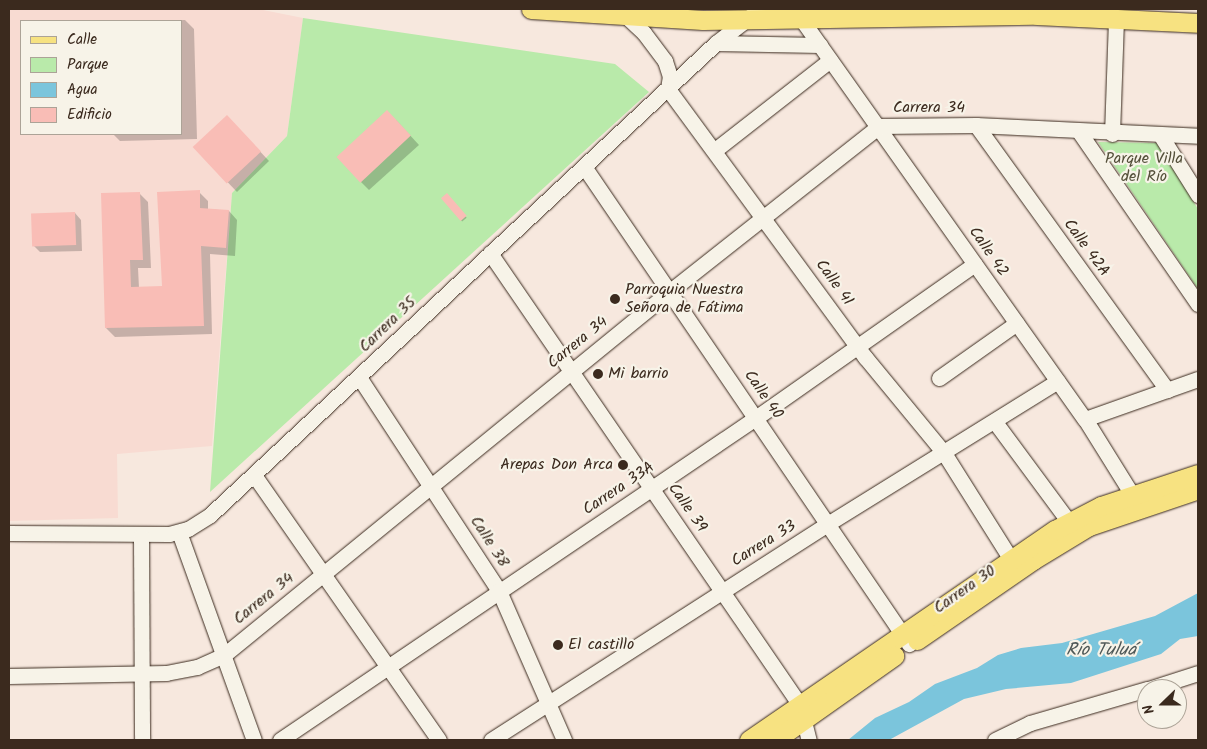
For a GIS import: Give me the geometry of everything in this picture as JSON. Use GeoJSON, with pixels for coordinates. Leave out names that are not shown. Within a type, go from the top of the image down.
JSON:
{"type":"FeatureCollection","features":[{"type":"Feature","properties":{"kind":"main road"},"geometry":{"type":"LineString","coordinates":[[531,9],[626,17],[742,20],[1037,14],[1198,23]]}},
{"type":"Feature","properties":{"kind":"main road","name":"Carrera 30"},"geometry":{"type":"LineString","coordinates":[[1014,565],[1137,501],[1198,474]]}},
{"type":"Feature","properties":{"kind":"main road","name":"Carrera 30"},"geometry":{"type":"LineString","coordinates":[[749,740],[802,712],[1014,565],[1069,522],[1137,501],[1198,489]]}},
{"type":"Feature","properties":{"kind":"main road","name":"Carrera 30"},"geometry":{"type":"LineString","coordinates":[[775,740],[802,712]]}},
{"type":"Feature","properties":{"kind":"street","name":"Carrera 35"},"geometry":{"type":"LineString","coordinates":[[9,533],[141,536],[179,532],[210,515],[742,20],[760,9]]}},
{"type":"Feature","properties":{"kind":"street"},"geometry":{"type":"LineString","coordinates":[[626,17],[644,33],[665,61],[670,76],[668,89]]}},
{"type":"Feature","properties":{"kind":"street"},"geometry":{"type":"LineString","coordinates":[[1112,134],[1116,18]]}},
{"type":"Feature","properties":{"kind":"street","name":"Calle 42"},"geometry":{"type":"LineString","coordinates":[[802,20],[1085,419],[1137,501]]}},
{"type":"Feature","properties":{"kind":"street"},"geometry":{"type":"LineString","coordinates":[[716,44],[820,46]]}},
{"type":"Feature","properties":{"kind":"street"},"geometry":{"type":"LineString","coordinates":[[715,150],[830,60]]}},
{"type":"Feature","properties":{"kind":"street","name":"Calle 41"},"geometry":{"type":"LineString","coordinates":[[668,89],[766,218],[858,346],[944,453],[1014,565]]}},
{"type":"Feature","properties":{"kind":"street","name":"Carrera 34"},"geometry":{"type":"LineString","coordinates":[[9,676],[143,674],[181,671],[224,654],[669,292],[766,218],[879,126],[976,125],[1112,134],[1198,136]]}},
{"type":"Feature","properties":{"kind":"street","name":"Calle 42A"},"geometry":{"type":"LineString","coordinates":[[976,125],[1167,390]]}},
{"type":"Feature","properties":{"kind":"street"},"geometry":{"type":"LineString","coordinates":[[1080,132],[1198,304]]}},
{"type":"Feature","properties":{"kind":"street"},"geometry":{"type":"LineString","coordinates":[[1161,136],[1198,195]]}},
{"type":"Feature","properties":{"kind":"street","name":"Calle 40"},"geometry":{"type":"LineString","coordinates":[[585,168],[757,417],[906,639]]}},
{"type":"Feature","properties":{"kind":"street","name":"Calle 39"},"geometry":{"type":"LineString","coordinates":[[490,253],[723,590],[802,712],[809,740]]}},
{"type":"Feature","properties":{"kind":"street","name":"Carrera 33A"},"geometry":{"type":"LineString","coordinates":[[280,740],[757,417],[975,264]]}},
{"type":"Feature","properties":{"kind":"street"},"geometry":{"type":"LineString","coordinates":[[939,378],[1017,323]]}},
{"type":"Feature","properties":{"kind":"street","name":"Calle 38"},"geometry":{"type":"LineString","coordinates":[[359,377],[499,591],[549,701],[564,740]]}},
{"type":"Feature","properties":{"kind":"street"},"geometry":{"type":"LineString","coordinates":[[1085,419],[1198,379]]}},
{"type":"Feature","properties":{"kind":"street","name":"Carrera 33"},"geometry":{"type":"LineString","coordinates":[[490,740],[829,523],[995,422],[1058,381]]}},
{"type":"Feature","properties":{"kind":"street"},"geometry":{"type":"LineString","coordinates":[[995,422],[1069,522]]}},
{"type":"Feature","properties":{"kind":"street"},"geometry":{"type":"LineString","coordinates":[[254,474],[325,572],[439,740]]}},
{"type":"Feature","properties":{"kind":"street"},"geometry":{"type":"LineString","coordinates":[[179,532],[254,740]]}},
{"type":"Feature","properties":{"kind":"street"},"geometry":{"type":"LineString","coordinates":[[141,536],[142,740]]}},
{"type":"Feature","properties":{"kind":"street"},"geometry":{"type":"LineString","coordinates":[[1179,679],[1198,673]]}},
{"type":"Feature","properties":{"kind":"street"},"geometry":{"type":"LineString","coordinates":[[995,740],[1021,734],[1137,693]]}},
{"type":"Feature","properties":{"kind":"shaded area"},"geometry":{"type":"Polygon","coordinates":[[[9,9],[258,9],[303,18],[287,136],[232,193],[212,446],[117,454],[118,518],[9,521],[9,9]]]}},
{"type":"Feature","properties":{"kind":"green space"},"geometry":{"type":"Polygon","coordinates":[[[303,18],[615,64],[649,92],[210,492],[232,193],[287,136],[303,18]]]}},
{"type":"Feature","properties":{"kind":"green space","name":"Parque Villa del Río"},"geometry":{"type":"Polygon","coordinates":[[[1098,142],[1157,143],[1198,209],[1198,289],[1098,142]]]}},
{"type":"Feature","properties":{"kind":"water","name":"Río Tuluá"},"geometry":{"type":"Polygon","coordinates":[[[1198,593],[1198,636],[1180,639],[1161,654],[1071,683],[1006,689],[964,699],[889,740],[848,740],[875,718],[909,702],[935,684],[977,668],[998,655],[1021,648],[1062,643],[1155,616],[1198,593]]]}},
{"type":"Feature","properties":{"kind":"building"},"geometry":{"type":"Polygon","coordinates":[[[387,110],[411,136],[360,183],[337,157],[387,110]]]}},
{"type":"Feature","properties":{"kind":"building"},"geometry":{"type":"Polygon","coordinates":[[[227,115],[261,152],[227,184],[193,147],[227,115]]]}},
{"type":"Feature","properties":{"kind":"building"},"geometry":{"type":"Polygon","coordinates":[[[200,190],[200,208],[229,210],[226,248],[201,246],[204,326],[105,328],[101,193],[140,192],[143,260],[130,260],[131,287],[162,286],[157,192],[200,190]]]}},
{"type":"Feature","properties":{"kind":"building"},"geometry":{"type":"Polygon","coordinates":[[[447,193],[467,216],[461,221],[441,198],[447,193]]]}},
{"type":"Feature","properties":{"kind":"building"},"geometry":{"type":"Polygon","coordinates":[[[75,212],[76,245],[32,247],[31,214],[75,212]]]}},
{"type":"Feature","properties":{"kind":"place","name":"Parroquia Nuestra Señora de Fátima"},"geometry":{"type":"Point","coordinates":[615,299]}},
{"type":"Feature","properties":{"kind":"place","name":"Mi barrio"},"geometry":{"type":"Point","coordinates":[598,374]}},
{"type":"Feature","properties":{"kind":"place","name":"Arepas Don Arca"},"geometry":{"type":"Point","coordinates":[623,465]}},
{"type":"Feature","properties":{"kind":"place","name":"El castillo"},"geometry":{"type":"Point","coordinates":[558,645]}}]}
